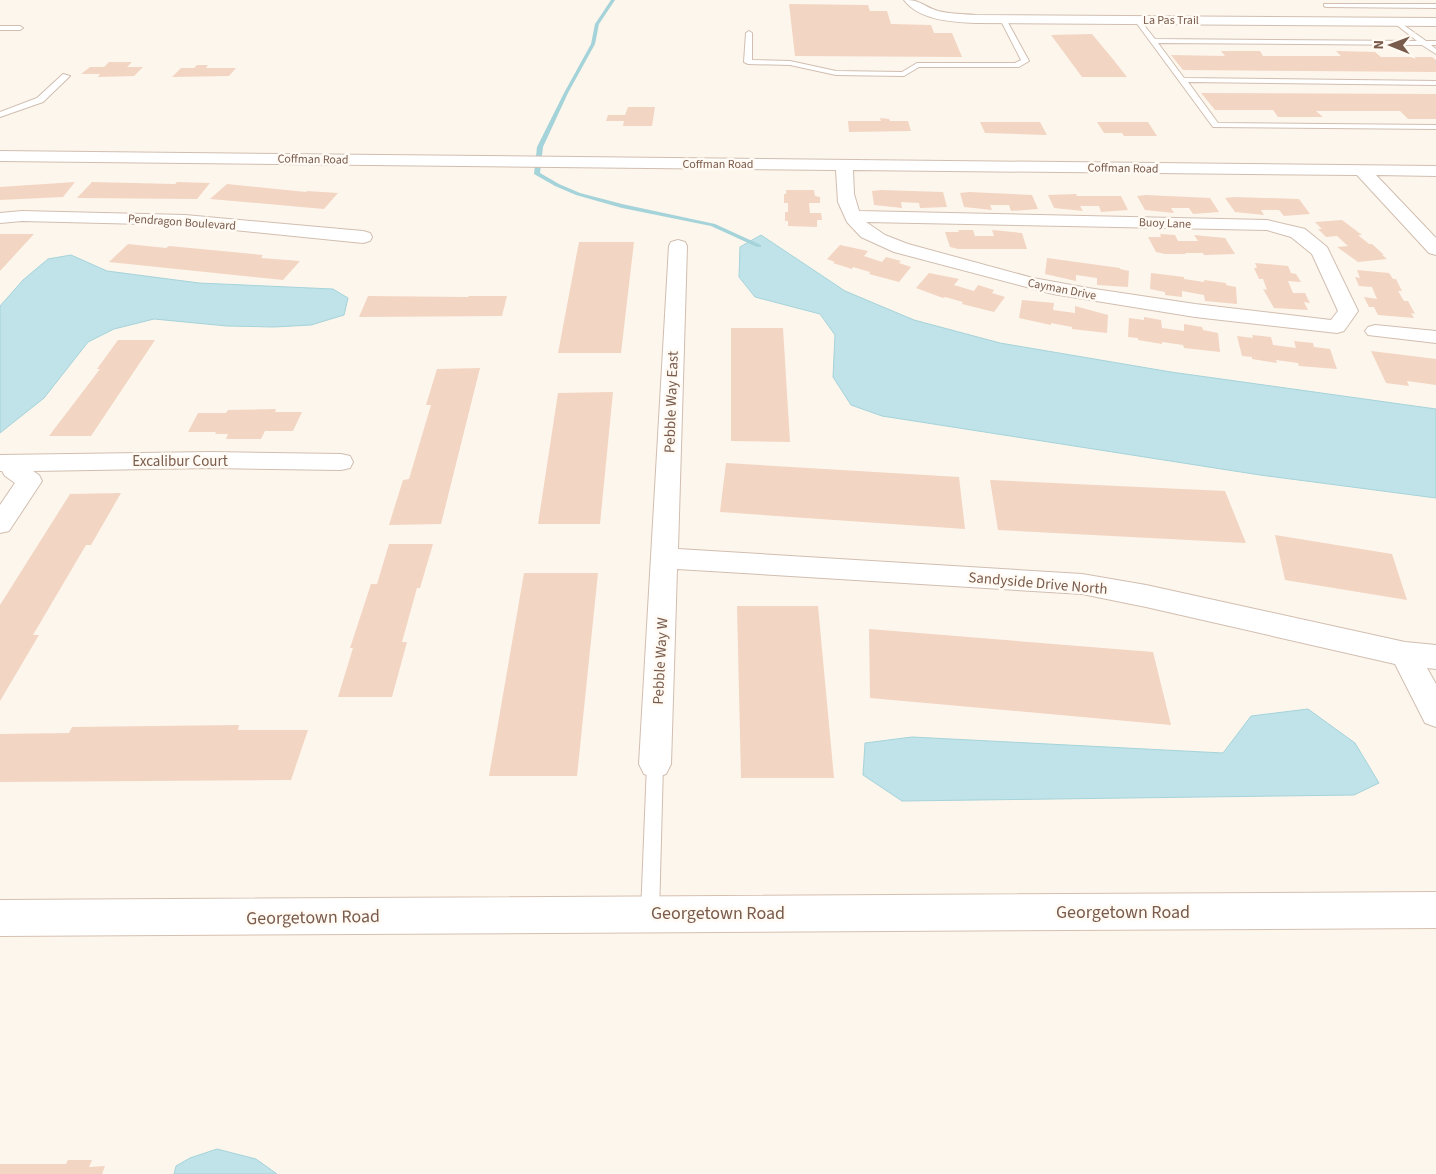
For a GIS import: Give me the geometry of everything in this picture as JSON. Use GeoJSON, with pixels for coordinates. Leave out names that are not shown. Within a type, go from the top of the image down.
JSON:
{"type":"FeatureCollection","features":[{"type":"Feature","properties":{"kind":"street","name":"La Pas Trail"},"geometry":{"type":"LineString","coordinates":[[910,0],[920,8],[944,15],[969,19],[1343,18],[1396,22],[1436,22]]}},
{"type":"Feature","properties":{"kind":"street","name":"Coffman Road"},"geometry":{"type":"LineString","coordinates":[[0,156],[1436,171]]}},
{"type":"Feature","properties":{"kind":"street","name":"Cayman Drive"},"geometry":{"type":"LineString","coordinates":[[844,165],[846,203],[852,216],[867,232],[888,243],[997,275],[1052,288],[1195,312],[1337,326]]}},
{"type":"Feature","properties":{"kind":"street"},"geometry":{"type":"LineString","coordinates":[[1361,170],[1429,235],[1436,250]]}},
{"type":"Feature","properties":{"kind":"street","name":"Pendragon Boulevard"},"geometry":{"type":"LineString","coordinates":[[0,218],[22,216],[185,220],[363,237]]}},
{"type":"Feature","properties":{"kind":"street","name":"Buoy Lane"},"geometry":{"type":"LineString","coordinates":[[852,216],[1267,225],[1298,233],[1320,251],[1348,311],[1337,326]]}},
{"type":"Feature","properties":{"kind":"street"},"geometry":{"type":"LineString","coordinates":[[906,248],[917,218]]}},
{"type":"Feature","properties":{"kind":"street","name":"Pebble Way East"},"geometry":{"type":"LineString","coordinates":[[665,558],[678,246]]}},
{"type":"Feature","properties":{"kind":"street"},"geometry":{"type":"LineString","coordinates":[[1376,331],[1436,337]]}},
{"type":"Feature","properties":{"kind":"street","name":"Excalibur Court"},"geometry":{"type":"LineString","coordinates":[[8,467],[211,460],[341,462]]}},
{"type":"Feature","properties":{"kind":"street"},"geometry":{"type":"LineString","coordinates":[[0,524],[30,481],[8,467]]}},
{"type":"Feature","properties":{"kind":"street","name":"Sandyside Drive North"},"geometry":{"type":"LineString","coordinates":[[665,558],[1082,584],[1146,596],[1405,654],[1436,657]]}},
{"type":"Feature","properties":{"kind":"street","name":"Pebble Way W"},"geometry":{"type":"LineString","coordinates":[[655,764],[665,558]]}},
{"type":"Feature","properties":{"kind":"street"},"geometry":{"type":"LineString","coordinates":[[1405,654],[1436,714]]}},
{"type":"Feature","properties":{"kind":"street","name":"Georgetown Road"},"geometry":{"type":"LineString","coordinates":[[0,918],[1436,910]]}},
{"type":"Feature","properties":{"kind":"lane"},"geometry":{"type":"LineString","coordinates":[[1361,0],[1367,5]]}},
{"type":"Feature","properties":{"kind":"lane"},"geometry":{"type":"LineString","coordinates":[[1324,2],[1436,6]]}},
{"type":"Feature","properties":{"kind":"lane"},"geometry":{"type":"LineString","coordinates":[[1324,2],[1333,10]]}},
{"type":"Feature","properties":{"kind":"lane"},"geometry":{"type":"LineString","coordinates":[[749,33],[748,62],[790,63],[836,73],[904,74],[917,65],[1016,65],[1025,61],[1003,19]]}},
{"type":"Feature","properties":{"kind":"lane"},"geometry":{"type":"LineString","coordinates":[[1137,20],[1216,125],[1436,127]]}},
{"type":"Feature","properties":{"kind":"lane"},"geometry":{"type":"LineString","coordinates":[[1396,22],[1436,52]]}},
{"type":"Feature","properties":{"kind":"lane"},"geometry":{"type":"LineString","coordinates":[[0,28],[20,28]]}},
{"type":"Feature","properties":{"kind":"lane"},"geometry":{"type":"LineString","coordinates":[[1153,41],[1436,42]]}},
{"type":"Feature","properties":{"kind":"lane"},"geometry":{"type":"LineString","coordinates":[[0,115],[40,100],[66,76]]}},
{"type":"Feature","properties":{"kind":"lane"},"geometry":{"type":"LineString","coordinates":[[1183,80],[1436,84]]}},
{"type":"Feature","properties":{"kind":"lane"},"geometry":{"type":"LineString","coordinates":[[650,914],[655,764]]}},
{"type":"Feature","properties":{"kind":"water"},"geometry":{"type":"Polygon","coordinates":[[[761,235],[845,291],[914,320],[1000,343],[1171,372],[1436,409],[1436,498],[1260,475],[882,416],[851,405],[833,377],[835,335],[820,314],[755,297],[739,277],[740,247],[761,235]]]}},
{"type":"Feature","properties":{"kind":"water"},"geometry":{"type":"Polygon","coordinates":[[[71,255],[107,271],[199,283],[333,289],[348,298],[344,315],[311,325],[274,327],[227,326],[154,319],[114,329],[88,342],[44,398],[0,433],[0,306],[23,280],[48,259],[71,255]]]}},
{"type":"Feature","properties":{"kind":"water"},"geometry":{"type":"Polygon","coordinates":[[[1308,709],[1355,743],[1379,783],[1354,795],[902,801],[863,775],[865,743],[912,737],[1223,753],[1251,716],[1308,709]]]}},
{"type":"Feature","properties":{"kind":"water"},"geometry":{"type":"Polygon","coordinates":[[[217,1149],[256,1159],[277,1174],[174,1174],[176,1166],[190,1158],[217,1149]]]}},
{"type":"Feature","properties":{"kind":"building"},"geometry":{"type":"Polygon","coordinates":[[[789,4],[868,5],[870,11],[887,11],[891,24],[931,25],[934,33],[952,33],[962,57],[795,56],[789,4]]]}},
{"type":"Feature","properties":{"kind":"building"},"geometry":{"type":"Polygon","coordinates":[[[1092,34],[1127,77],[1082,77],[1051,35],[1092,34]]]}},
{"type":"Feature","properties":{"kind":"building"},"geometry":{"type":"Polygon","coordinates":[[[1221,51],[1260,51],[1263,56],[1341,56],[1336,51],[1375,52],[1381,57],[1432,57],[1436,60],[1436,72],[1183,70],[1171,55],[1225,56],[1221,51]]]}},
{"type":"Feature","properties":{"kind":"building"},"geometry":{"type":"Polygon","coordinates":[[[109,62],[132,62],[127,67],[143,67],[134,76],[98,77],[100,74],[81,74],[90,67],[104,67],[109,62]]]}},
{"type":"Feature","properties":{"kind":"building"},"geometry":{"type":"Polygon","coordinates":[[[197,65],[208,65],[206,68],[236,68],[229,76],[172,77],[181,68],[194,68],[197,65]]]}},
{"type":"Feature","properties":{"kind":"building"},"geometry":{"type":"Polygon","coordinates":[[[1201,93],[1436,94],[1436,119],[1408,119],[1400,111],[1316,111],[1323,117],[1278,117],[1273,110],[1215,110],[1201,93]]]}},
{"type":"Feature","properties":{"kind":"building"},"geometry":{"type":"Polygon","coordinates":[[[628,107],[655,107],[652,126],[623,126],[624,121],[606,121],[608,115],[625,115],[628,107]]]}},
{"type":"Feature","properties":{"kind":"building"},"geometry":{"type":"Polygon","coordinates":[[[880,118],[889,119],[890,121],[908,121],[911,131],[849,132],[848,121],[881,121],[880,118]]]}},
{"type":"Feature","properties":{"kind":"building"},"geometry":{"type":"Polygon","coordinates":[[[980,122],[1040,122],[1047,135],[985,133],[980,122]]]}},
{"type":"Feature","properties":{"kind":"building"},"geometry":{"type":"Polygon","coordinates":[[[1097,122],[1148,122],[1157,136],[1124,136],[1122,133],[1104,133],[1097,122]]]}},
{"type":"Feature","properties":{"kind":"building"},"geometry":{"type":"Polygon","coordinates":[[[75,182],[63,197],[0,200],[0,187],[75,182]]]}},
{"type":"Feature","properties":{"kind":"building"},"geometry":{"type":"Polygon","coordinates":[[[92,182],[210,183],[197,199],[77,198],[92,182]]]}},
{"type":"Feature","properties":{"kind":"building"},"geometry":{"type":"Polygon","coordinates":[[[227,184],[306,192],[338,193],[324,209],[210,199],[227,184]]]}},
{"type":"Feature","properties":{"kind":"building"},"geometry":{"type":"Polygon","coordinates":[[[786,190],[814,190],[815,196],[820,197],[820,203],[809,203],[810,213],[821,213],[822,220],[817,220],[817,227],[788,226],[788,221],[785,221],[785,212],[788,212],[788,203],[784,203],[786,190]]]}},
{"type":"Feature","properties":{"kind":"building"},"geometry":{"type":"Polygon","coordinates":[[[872,191],[943,192],[947,207],[920,208],[919,203],[901,202],[902,208],[874,205],[872,191]]]}},
{"type":"Feature","properties":{"kind":"building"},"geometry":{"type":"Polygon","coordinates":[[[960,193],[1032,195],[1038,209],[1011,211],[1009,205],[990,205],[992,210],[964,207],[960,193]]]}},
{"type":"Feature","properties":{"kind":"building"},"geometry":{"type":"Polygon","coordinates":[[[1076,194],[1077,196],[1121,196],[1128,210],[1101,212],[1099,206],[1080,206],[1083,211],[1054,208],[1048,195],[1076,194]]]}},
{"type":"Feature","properties":{"kind":"building"},"geometry":{"type":"Polygon","coordinates":[[[1137,196],[1210,198],[1219,212],[1193,214],[1189,208],[1171,208],[1174,213],[1145,210],[1137,196]]]}},
{"type":"Feature","properties":{"kind":"building"},"geometry":{"type":"Polygon","coordinates":[[[1225,198],[1299,199],[1310,214],[1284,216],[1279,210],[1261,210],[1264,215],[1235,212],[1225,198]]]}},
{"type":"Feature","properties":{"kind":"building"},"geometry":{"type":"Polygon","coordinates":[[[1342,220],[1362,235],[1358,235],[1369,244],[1372,244],[1387,259],[1358,262],[1337,247],[1348,246],[1337,236],[1326,237],[1318,229],[1322,229],[1315,222],[1342,220]]]}},
{"type":"Feature","properties":{"kind":"building"},"geometry":{"type":"Polygon","coordinates":[[[958,230],[973,230],[975,236],[994,236],[992,230],[1022,233],[1027,249],[958,249],[950,247],[945,232],[959,232],[958,230]]]}},
{"type":"Feature","properties":{"kind":"building"},"geometry":{"type":"Polygon","coordinates":[[[0,234],[34,234],[0,271],[0,234]]]}},
{"type":"Feature","properties":{"kind":"building"},"geometry":{"type":"Polygon","coordinates":[[[1160,234],[1175,235],[1178,241],[1198,241],[1194,235],[1225,238],[1235,254],[1204,255],[1203,253],[1165,254],[1156,252],[1148,237],[1161,237],[1160,234]]]}},
{"type":"Feature","properties":{"kind":"building"},"geometry":{"type":"Polygon","coordinates":[[[579,242],[634,242],[621,353],[558,353],[579,242]]]}},
{"type":"Feature","properties":{"kind":"building"},"geometry":{"type":"Polygon","coordinates":[[[128,244],[263,255],[261,258],[300,261],[283,280],[109,262],[128,244]]]}},
{"type":"Feature","properties":{"kind":"building"},"geometry":{"type":"Polygon","coordinates":[[[840,245],[868,251],[864,256],[882,262],[886,257],[901,261],[899,263],[911,267],[899,282],[869,274],[870,272],[853,267],[852,269],[827,259],[840,245]]]}},
{"type":"Feature","properties":{"kind":"building"},"geometry":{"type":"Polygon","coordinates":[[[1047,258],[1120,268],[1129,271],[1128,287],[1097,285],[1097,278],[1076,275],[1076,281],[1045,274],[1047,258]]]}},
{"type":"Feature","properties":{"kind":"building"},"geometry":{"type":"Polygon","coordinates":[[[1255,263],[1288,266],[1291,273],[1296,274],[1301,282],[1288,281],[1293,293],[1305,293],[1310,303],[1304,302],[1308,310],[1274,308],[1263,289],[1267,290],[1263,279],[1259,279],[1254,268],[1257,268],[1255,263]]]}},
{"type":"Feature","properties":{"kind":"building"},"geometry":{"type":"Polygon","coordinates":[[[1357,270],[1389,273],[1393,279],[1396,279],[1402,291],[1398,291],[1404,301],[1408,301],[1415,314],[1411,313],[1414,318],[1378,315],[1374,307],[1369,307],[1364,297],[1377,299],[1372,287],[1359,286],[1355,277],[1360,278],[1357,270]]]}},
{"type":"Feature","properties":{"kind":"building"},"geometry":{"type":"Polygon","coordinates":[[[929,273],[959,279],[954,285],[974,291],[978,285],[994,290],[992,293],[1005,297],[994,312],[962,304],[963,302],[943,298],[916,288],[929,273]]]}},
{"type":"Feature","properties":{"kind":"building"},"geometry":{"type":"Polygon","coordinates":[[[1151,273],[1184,277],[1184,279],[1204,282],[1204,280],[1226,283],[1226,285],[1236,287],[1237,304],[1205,301],[1204,295],[1182,291],[1182,297],[1165,295],[1165,292],[1150,289],[1151,273]]]}},
{"type":"Feature","properties":{"kind":"building"},"geometry":{"type":"Polygon","coordinates":[[[368,296],[507,296],[502,316],[359,317],[368,296]]]}},
{"type":"Feature","properties":{"kind":"building"},"geometry":{"type":"Polygon","coordinates":[[[1022,300],[1054,303],[1053,310],[1075,313],[1075,306],[1108,315],[1107,333],[1072,329],[1072,327],[1051,323],[1051,325],[1019,318],[1022,300]]]}},
{"type":"Feature","properties":{"kind":"building"},"geometry":{"type":"Polygon","coordinates":[[[1144,317],[1161,320],[1162,328],[1184,331],[1184,324],[1202,327],[1203,330],[1218,333],[1220,352],[1184,348],[1183,345],[1162,342],[1162,344],[1128,337],[1129,318],[1144,320],[1144,317]]]}},
{"type":"Feature","properties":{"kind":"building"},"geometry":{"type":"Polygon","coordinates":[[[731,328],[783,328],[790,442],[731,441],[731,328]]]}},
{"type":"Feature","properties":{"kind":"building"},"geometry":{"type":"Polygon","coordinates":[[[1252,335],[1271,337],[1273,345],[1296,348],[1294,341],[1313,343],[1314,347],[1330,349],[1337,369],[1299,366],[1298,363],[1276,360],[1277,363],[1242,356],[1237,336],[1253,338],[1252,335]]]}},
{"type":"Feature","properties":{"kind":"building"},"geometry":{"type":"Polygon","coordinates":[[[118,340],[155,340],[91,436],[49,436],[100,369],[97,369],[118,340]]]}},
{"type":"Feature","properties":{"kind":"building"},"geometry":{"type":"Polygon","coordinates":[[[1371,351],[1436,359],[1436,385],[1407,381],[1409,386],[1386,383],[1371,351]]]}},
{"type":"Feature","properties":{"kind":"building"},"geometry":{"type":"Polygon","coordinates":[[[480,368],[441,524],[389,525],[403,480],[409,479],[431,405],[426,405],[437,369],[480,368]]]}},
{"type":"Feature","properties":{"kind":"building"},"geometry":{"type":"Polygon","coordinates":[[[613,392],[600,524],[538,524],[558,393],[613,392]]]}},
{"type":"Feature","properties":{"kind":"building"},"geometry":{"type":"Polygon","coordinates":[[[276,409],[275,412],[302,412],[293,431],[265,431],[261,439],[226,439],[228,434],[188,432],[198,413],[276,409]]]}},
{"type":"Feature","properties":{"kind":"building"},"geometry":{"type":"Polygon","coordinates":[[[726,463],[959,477],[965,529],[720,512],[726,463]]]}},
{"type":"Feature","properties":{"kind":"building"},"geometry":{"type":"Polygon","coordinates":[[[990,480],[1225,491],[1246,543],[998,530],[990,480]]]}},
{"type":"Feature","properties":{"kind":"building"},"geometry":{"type":"Polygon","coordinates":[[[121,493],[91,545],[86,545],[33,635],[39,635],[0,701],[0,605],[70,494],[121,493]]]}},
{"type":"Feature","properties":{"kind":"building"},"geometry":{"type":"Polygon","coordinates":[[[1275,535],[1392,554],[1407,600],[1285,580],[1275,535]]]}},
{"type":"Feature","properties":{"kind":"building"},"geometry":{"type":"Polygon","coordinates":[[[389,544],[433,544],[420,588],[417,588],[402,642],[407,642],[392,697],[338,697],[353,648],[350,648],[371,584],[377,584],[389,544]]]}},
{"type":"Feature","properties":{"kind":"building"},"geometry":{"type":"Polygon","coordinates":[[[524,573],[598,573],[577,776],[489,776],[524,573]]]}},
{"type":"Feature","properties":{"kind":"building"},"geometry":{"type":"Polygon","coordinates":[[[737,606],[818,606],[834,778],[741,778],[737,606]]]}},
{"type":"Feature","properties":{"kind":"building"},"geometry":{"type":"Polygon","coordinates":[[[869,629],[1153,652],[1171,725],[870,698],[869,629]]]}},
{"type":"Feature","properties":{"kind":"building"},"geometry":{"type":"Polygon","coordinates":[[[239,725],[238,730],[308,730],[291,780],[0,782],[0,734],[69,733],[72,727],[239,725]]]}},
{"type":"Feature","properties":{"kind":"building"},"geometry":{"type":"Polygon","coordinates":[[[68,1160],[92,1160],[89,1167],[105,1166],[102,1174],[0,1174],[0,1164],[66,1164],[68,1160]]]}},
{"type":"Feature","properties":{"kind":"waterway"},"geometry":{"type":"LineString","coordinates":[[613,0],[597,24],[593,44],[566,93],[540,147],[537,174],[578,194],[600,201],[713,225],[759,246]]}}]}
